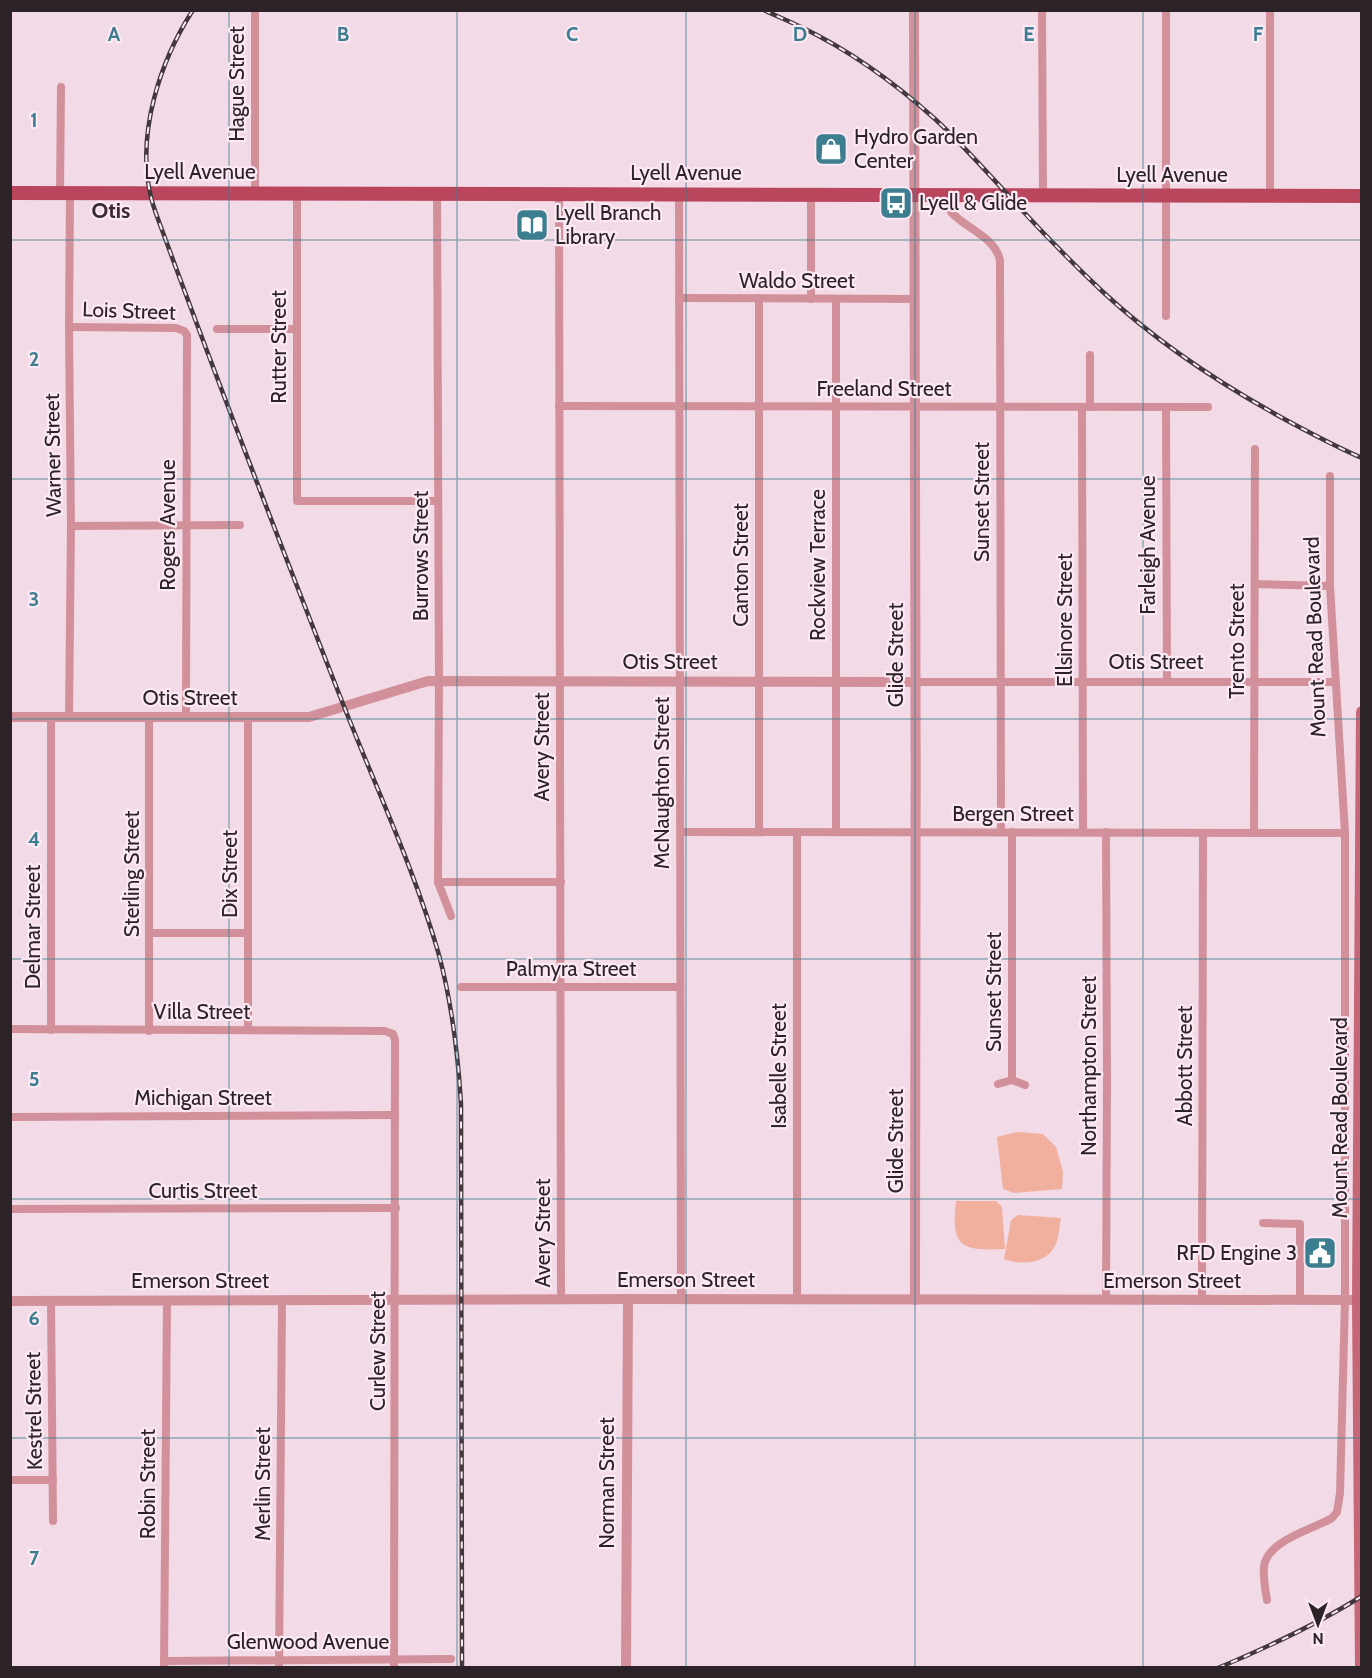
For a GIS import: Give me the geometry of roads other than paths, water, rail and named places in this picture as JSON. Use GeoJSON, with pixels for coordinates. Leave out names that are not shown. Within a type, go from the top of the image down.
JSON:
{"type":"FeatureCollection","features":[{"type":"Feature","properties":{"kind":"main road","name":"Lyell Avenue"},"geometry":{"type":"LineString","coordinates":[[10,193],[1362,196]]}},
{"type":"Feature","properties":{"kind":"main road","name":"Mount Read Boulevard"},"geometry":{"type":"LineString","coordinates":[[1361,1668],[1362,714]]}},
{"type":"Feature","properties":{"kind":"street","name":"Hague Street"},"geometry":{"type":"LineString","coordinates":[[255,10],[255,193]]}},
{"type":"Feature","properties":{"kind":"street","name":"Glide Street"},"geometry":{"type":"LineString","coordinates":[[915,10],[915,1300]]}},
{"type":"Feature","properties":{"kind":"street"},"geometry":{"type":"LineString","coordinates":[[1042,10],[1043,195]]}},
{"type":"Feature","properties":{"kind":"street"},"geometry":{"type":"LineString","coordinates":[[1166,10],[1166,316]]}},
{"type":"Feature","properties":{"kind":"street"},"geometry":{"type":"LineString","coordinates":[[1270,10],[1270,196]]}},
{"type":"Feature","properties":{"kind":"street","name":"Warner Street"},"geometry":{"type":"LineString","coordinates":[[61,87],[69,327],[72,526],[69,717]]}},
{"type":"Feature","properties":{"kind":"street","name":"Rutter Street"},"geometry":{"type":"LineString","coordinates":[[297,193],[297,501],[438,501]]}},
{"type":"Feature","properties":{"kind":"street","name":"Burrows Street"},"geometry":{"type":"LineString","coordinates":[[437,194],[438,882],[451,916]]}},
{"type":"Feature","properties":{"kind":"street","name":"Avery Street"},"geometry":{"type":"LineString","coordinates":[[560,194],[561,1300]]}},
{"type":"Feature","properties":{"kind":"street","name":"McNaughton Street"},"geometry":{"type":"LineString","coordinates":[[680,194],[681,1299]]}},
{"type":"Feature","properties":{"kind":"street"},"geometry":{"type":"LineString","coordinates":[[811,194],[811,298]]}},
{"type":"Feature","properties":{"kind":"street","name":"Sunset Street"},"geometry":{"type":"LineString","coordinates":[[948,195],[949,207],[953,214],[991,243],[999,257],[1001,832]]}},
{"type":"Feature","properties":{"kind":"street","name":"Waldo Street"},"geometry":{"type":"LineString","coordinates":[[680,298],[915,299]]}},
{"type":"Feature","properties":{"kind":"street","name":"Canton Street"},"geometry":{"type":"LineString","coordinates":[[759,298],[759,832]]}},
{"type":"Feature","properties":{"kind":"street","name":"Rockview Terrace"},"geometry":{"type":"LineString","coordinates":[[836,299],[836,832]]}},
{"type":"Feature","properties":{"kind":"street","name":"Lois Street"},"geometry":{"type":"LineString","coordinates":[[69,327],[176,328],[186,333]]}},
{"type":"Feature","properties":{"kind":"street"},"geometry":{"type":"LineString","coordinates":[[217,329],[297,329]]}},
{"type":"Feature","properties":{"kind":"street","name":"Rogers Avenue"},"geometry":{"type":"LineString","coordinates":[[186,333],[186,718]]}},
{"type":"Feature","properties":{"kind":"street","name":"Ellsinore Street"},"geometry":{"type":"LineString","coordinates":[[1083,832],[1086,407],[1090,355]]}},
{"type":"Feature","properties":{"kind":"street","name":"Freeland Street"},"geometry":{"type":"LineString","coordinates":[[560,406],[1208,407]]}},
{"type":"Feature","properties":{"kind":"street","name":"Farleigh Avenue"},"geometry":{"type":"LineString","coordinates":[[1166,407],[1167,682]]}},
{"type":"Feature","properties":{"kind":"street","name":"Trento Street"},"geometry":{"type":"LineString","coordinates":[[1254,833],[1255,449]]}},
{"type":"Feature","properties":{"kind":"street","name":"Mount Read Boulevard"},"geometry":{"type":"LineString","coordinates":[[1267,1599],[1264,1565],[1272,1550],[1332,1518],[1339,1504],[1345,1300],[1345,833],[1330,586],[1330,476]]}},
{"type":"Feature","properties":{"kind":"street"},"geometry":{"type":"LineString","coordinates":[[72,526],[240,525]]}},
{"type":"Feature","properties":{"kind":"street"},"geometry":{"type":"LineString","coordinates":[[1255,585],[1330,586]]}},
{"type":"Feature","properties":{"kind":"street","name":"Otis Street"},"geometry":{"type":"LineString","coordinates":[[10,717],[313,717],[425,681],[1335,682]]}},
{"type":"Feature","properties":{"kind":"street","name":"Delmar Street"},"geometry":{"type":"LineString","coordinates":[[51,717],[51,1030]]}},
{"type":"Feature","properties":{"kind":"street","name":"Sterling Street"},"geometry":{"type":"LineString","coordinates":[[149,718],[149,1031]]}},
{"type":"Feature","properties":{"kind":"street","name":"Dix Street"},"geometry":{"type":"LineString","coordinates":[[248,718],[248,1030]]}},
{"type":"Feature","properties":{"kind":"street","name":"Bergen Street"},"geometry":{"type":"LineString","coordinates":[[681,832],[1345,833]]}},
{"type":"Feature","properties":{"kind":"street","name":"Isabelle Street"},"geometry":{"type":"LineString","coordinates":[[797,832],[797,1300]]}},
{"type":"Feature","properties":{"kind":"street","name":"Sunset Street"},"geometry":{"type":"LineString","coordinates":[[1012,832],[1012,1080]]}},
{"type":"Feature","properties":{"kind":"street","name":"Northampton Street"},"geometry":{"type":"LineString","coordinates":[[1106,832],[1106,1300]]}},
{"type":"Feature","properties":{"kind":"street","name":"Abbott Street"},"geometry":{"type":"LineString","coordinates":[[1202,1300],[1203,832]]}},
{"type":"Feature","properties":{"kind":"street"},"geometry":{"type":"LineString","coordinates":[[438,882],[561,882]]}},
{"type":"Feature","properties":{"kind":"street"},"geometry":{"type":"LineString","coordinates":[[150,933],[248,933]]}},
{"type":"Feature","properties":{"kind":"street","name":"Palmyra Street"},"geometry":{"type":"LineString","coordinates":[[461,987],[680,987]]}},
{"type":"Feature","properties":{"kind":"street","name":"Villa Street"},"geometry":{"type":"LineString","coordinates":[[10,1029],[385,1031],[393,1034]]}},
{"type":"Feature","properties":{"kind":"street","name":"Curlew Street"},"geometry":{"type":"LineString","coordinates":[[393,1034],[395,1040],[396,1208],[394,1663]]}},
{"type":"Feature","properties":{"kind":"street","name":"Sunset Street"},"geometry":{"type":"LineString","coordinates":[[998,1084],[1012,1080],[1025,1085]]}},
{"type":"Feature","properties":{"kind":"street","name":"Michigan Street"},"geometry":{"type":"LineString","coordinates":[[10,1117],[395,1115]]}},
{"type":"Feature","properties":{"kind":"street","name":"Curtis Street"},"geometry":{"type":"LineString","coordinates":[[10,1209],[396,1208]]}},
{"type":"Feature","properties":{"kind":"street"},"geometry":{"type":"LineString","coordinates":[[1263,1223],[1300,1224],[1300,1300]]}},
{"type":"Feature","properties":{"kind":"street","name":"Norman Street"},"geometry":{"type":"LineString","coordinates":[[626,1668],[628,1299]]}},
{"type":"Feature","properties":{"kind":"street","name":"Merlin Street"},"geometry":{"type":"LineString","coordinates":[[279,1664],[282,1300]]}},
{"type":"Feature","properties":{"kind":"street","name":"Emerson Street"},"geometry":{"type":"LineString","coordinates":[[10,1301],[1360,1300]]}},
{"type":"Feature","properties":{"kind":"street","name":"Kestrel Street"},"geometry":{"type":"LineString","coordinates":[[51,1301],[53,1521]]}},
{"type":"Feature","properties":{"kind":"street","name":"Robin Street"},"geometry":{"type":"LineString","coordinates":[[165,1664],[166,1301]]}},
{"type":"Feature","properties":{"kind":"street"},"geometry":{"type":"LineString","coordinates":[[10,1480],[53,1480]]}},
{"type":"Feature","properties":{"kind":"street","name":"Glenwood Avenue"},"geometry":{"type":"LineString","coordinates":[[165,1664],[394,1663],[451,1659]]}},
{"type":"Feature","properties":{"kind":"railway"},"geometry":{"type":"LineString","coordinates":[[193,10],[161,74],[154,98],[147,146],[147,170],[151,196],[274,526],[419,893],[444,973],[451,1010],[461,1104],[462,1668]]}},
{"type":"Feature","properties":{"kind":"railway"},"geometry":{"type":"LineString","coordinates":[[764,10],[837,46],[871,68],[920,106],[954,137],[1091,280],[1125,312],[1172,349],[1275,414],[1362,458]]}},
{"type":"Feature","properties":{"kind":"railway"},"geometry":{"type":"LineString","coordinates":[[1218,1668],[1292,1635],[1362,1596]]}},
{"type":"Feature","properties":{"kind":"place","name":"Hydro Garden Center"},"geometry":{"type":"Point","coordinates":[831,149]}},
{"type":"Feature","properties":{"kind":"place","name":"Lyell & Glide"},"geometry":{"type":"Point","coordinates":[896,203]}},
{"type":"Feature","properties":{"kind":"place","name":"Lyell Branch Library"},"geometry":{"type":"Point","coordinates":[532,225]}},
{"type":"Feature","properties":{"kind":"place","name":"RFD Engine 3"},"geometry":{"type":"Point","coordinates":[1320,1253]}},
{"type":"Feature","properties":{"kind":"district","name":"Otis"},"geometry":{"type":"Point","coordinates":[111,210]}}]}
